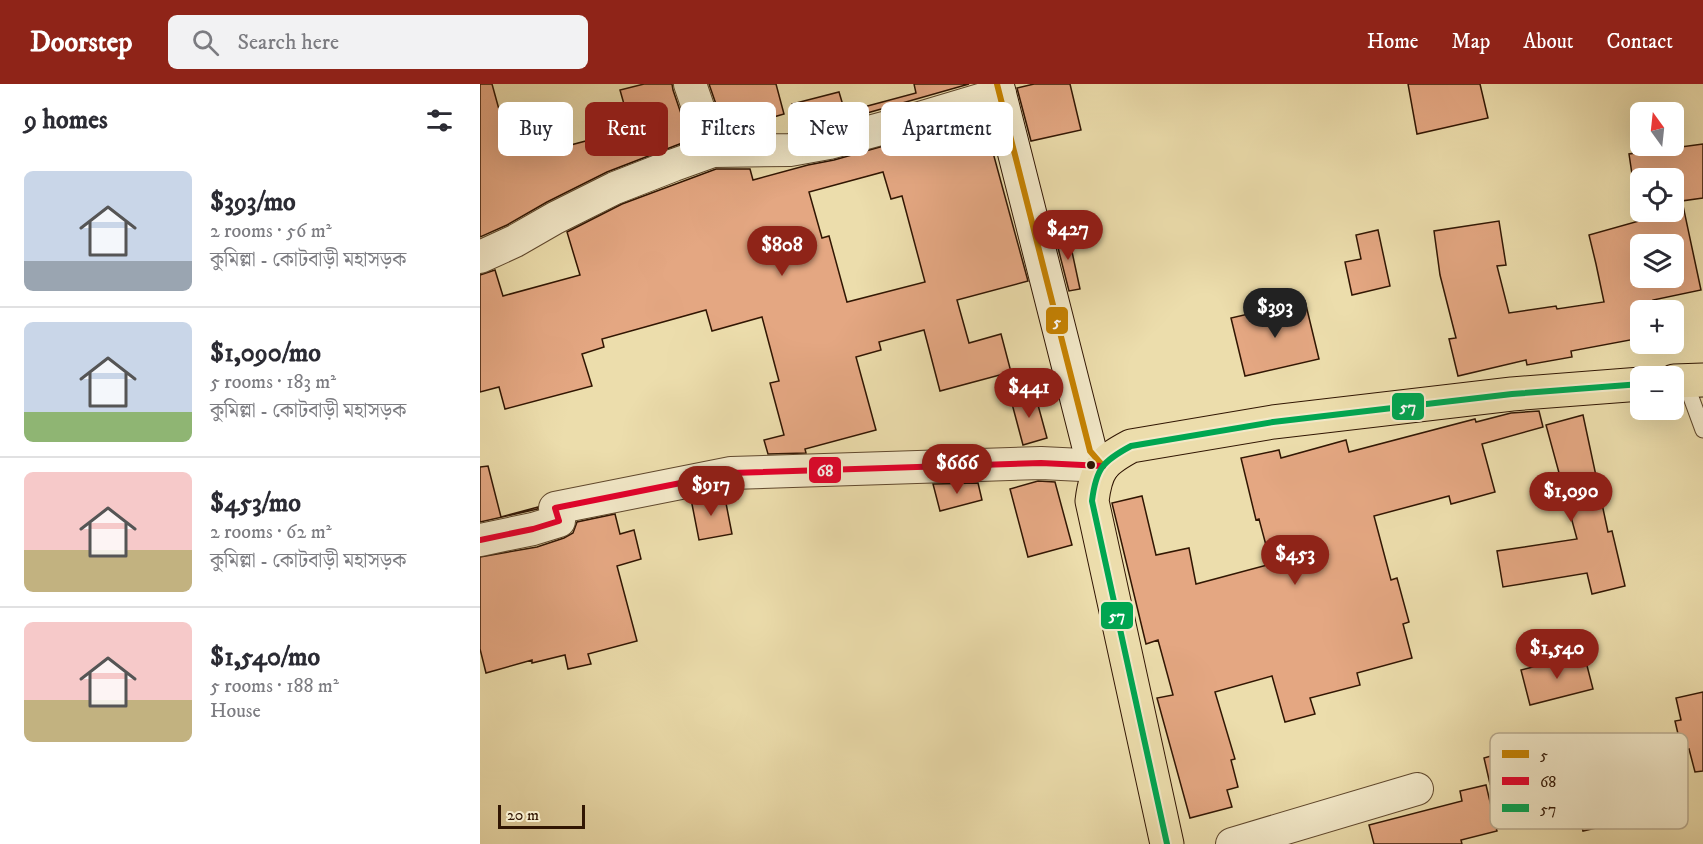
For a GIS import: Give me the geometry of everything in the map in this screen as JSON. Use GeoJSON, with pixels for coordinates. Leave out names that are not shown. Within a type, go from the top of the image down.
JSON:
{"type":"FeatureCollection","features":[{"type":"Feature","properties":{"kind":"main road"},"geometry":{"type":"LineString","coordinates":[[1167,844],[1092,501],[1094,481],[1113,455],[1131,446],[1273,422],[1512,394],[1630,385]]}},
{"type":"Feature","properties":{"kind":"street"},"geometry":{"type":"LineString","coordinates":[[690,84],[696,102]]}},
{"type":"Feature","properties":{"kind":"street"},"geometry":{"type":"LineString","coordinates":[[776,150],[830,143],[906,122],[999,89],[1090,451],[1103,466]]}},
{"type":"Feature","properties":{"kind":"street"},"geometry":{"type":"LineString","coordinates":[[480,257],[615,188],[699,156]]}},
{"type":"Feature","properties":{"kind":"street"},"geometry":{"type":"LineString","coordinates":[[480,540],[533,529],[558,521],[555,508],[730,473],[1041,463],[1103,466]]}},
{"type":"Feature","properties":{"kind":"street"},"geometry":{"type":"LineString","coordinates":[[1232,844],[1417,789]]}},
{"type":"Feature","properties":{"kind":"lane"},"geometry":{"type":"LineString","coordinates":[[1687,381],[1703,430]]}},
{"type":"Feature","properties":{"kind":"building"},"geometry":{"type":"Polygon","coordinates":[[[480,84],[492,84],[498,106],[498,156],[573,156],[573,144],[585,141],[585,156],[648,156],[607,172],[480,237],[480,84]]]}},
{"type":"Feature","properties":{"kind":"building"},"geometry":{"type":"Polygon","coordinates":[[[644,84],[672,84],[680,111],[680,144],[668,148],[668,102],[623,102],[620,90],[644,84]]]}},
{"type":"Feature","properties":{"kind":"building"},"geometry":{"type":"Polygon","coordinates":[[[709,84],[776,84],[784,114],[776,116],[776,102],[715,102],[709,84]]]}},
{"type":"Feature","properties":{"kind":"building"},"geometry":{"type":"Polygon","coordinates":[[[914,84],[969,84],[906,102],[882,102],[916,93],[914,84]]]}},
{"type":"Feature","properties":{"kind":"building"},"geometry":{"type":"Polygon","coordinates":[[[1034,84],[1070,84],[1081,130],[1031,141],[1017,88],[1034,84]]]}},
{"type":"Feature","properties":{"kind":"building"},"geometry":{"type":"Polygon","coordinates":[[[1408,84],[1480,84],[1488,118],[1417,134],[1408,84]]]}},
{"type":"Feature","properties":{"kind":"building"},"geometry":{"type":"Polygon","coordinates":[[[839,92],[842,102],[800,102],[839,92]]]}},
{"type":"Feature","properties":{"kind":"building"},"geometry":{"type":"Polygon","coordinates":[[[881,102],[881,109],[869,112],[869,106],[881,102]]]}},
{"type":"Feature","properties":{"kind":"building"},"geometry":{"type":"Polygon","coordinates":[[[1703,144],[1703,198],[1684,201],[1684,168],[1631,168],[1629,154],[1630,156],[1684,156],[1684,147],[1703,144]]]}},
{"type":"Feature","properties":{"kind":"building"},"geometry":{"type":"Polygon","coordinates":[[[881,147],[881,156],[994,156],[1028,281],[957,300],[969,343],[1001,334],[1011,372],[940,391],[924,330],[879,342],[881,350],[856,357],[876,430],[805,449],[806,453],[768,454],[764,440],[784,435],[770,383],[779,381],[762,317],[712,331],[706,310],[602,339],[604,347],[582,354],[592,386],[505,409],[499,387],[480,392],[480,275],[495,270],[503,296],[580,275],[567,232],[622,204],[716,169],[750,169],[753,180],[848,156],[869,156],[869,150],[881,147]],[[883,172],[809,192],[822,238],[829,236],[847,302],[925,282],[902,196],[891,199],[883,172]]]}},
{"type":"Feature","properties":{"kind":"building"},"geometry":{"type":"Polygon","coordinates":[[[1684,210],[1701,290],[1653,300],[1630,300],[1630,340],[1571,351],[1572,357],[1527,365],[1526,360],[1458,376],[1449,339],[1456,338],[1440,275],[1434,231],[1499,221],[1506,265],[1497,266],[1509,313],[1604,302],[1589,235],[1635,222],[1684,222],[1684,210]]]}},
{"type":"Feature","properties":{"kind":"building"},"geometry":{"type":"Polygon","coordinates":[[[1378,230],[1390,286],[1352,295],[1345,262],[1361,259],[1356,235],[1378,230]]]}},
{"type":"Feature","properties":{"kind":"building"},"geometry":{"type":"Polygon","coordinates":[[[1068,233],[1080,289],[1069,291],[1055,236],[1068,233]]]}},
{"type":"Feature","properties":{"kind":"building"},"geometry":{"type":"Polygon","coordinates":[[[1305,301],[1319,359],[1245,376],[1231,318],[1305,301]]]}},
{"type":"Feature","properties":{"kind":"building"},"geometry":{"type":"Polygon","coordinates":[[[1035,394],[1047,438],[1023,445],[1011,400],[1035,394]]]}},
{"type":"Feature","properties":{"kind":"building"},"geometry":{"type":"Polygon","coordinates":[[[1539,411],[1543,427],[1482,444],[1495,492],[1451,504],[1449,496],[1374,516],[1391,580],[1397,578],[1409,622],[1403,624],[1412,658],[1357,673],[1360,685],[1310,698],[1315,714],[1285,722],[1272,676],[1215,692],[1235,759],[1231,760],[1238,787],[1227,790],[1232,807],[1190,818],[1157,698],[1173,695],[1158,640],[1146,644],[1112,503],[1142,496],[1156,555],[1189,548],[1196,584],[1271,564],[1259,519],[1256,520],[1241,458],[1279,450],[1281,458],[1346,440],[1349,452],[1475,419],[1476,422],[1511,413],[1539,411]]]}},
{"type":"Feature","properties":{"kind":"building"},"geometry":{"type":"Polygon","coordinates":[[[1583,415],[1608,532],[1612,531],[1625,586],[1592,594],[1587,573],[1503,587],[1497,551],[1577,539],[1546,425],[1583,415]]]}},
{"type":"Feature","properties":{"kind":"building"},"geometry":{"type":"Polygon","coordinates":[[[488,466],[501,517],[538,507],[538,509],[480,522],[480,467],[488,466]]]}},
{"type":"Feature","properties":{"kind":"building"},"geometry":{"type":"Polygon","coordinates":[[[1038,481],[1055,482],[1072,545],[1028,557],[1010,489],[1038,481]]]}},
{"type":"Feature","properties":{"kind":"building"},"geometry":{"type":"Polygon","coordinates":[[[978,483],[982,500],[940,511],[933,484],[978,483]]]}},
{"type":"Feature","properties":{"kind":"building"},"geometry":{"type":"Polygon","coordinates":[[[724,493],[732,534],[699,540],[691,499],[724,493]]]}},
{"type":"Feature","properties":{"kind":"building"},"geometry":{"type":"Polygon","coordinates":[[[615,514],[620,534],[634,530],[641,559],[617,566],[637,641],[588,654],[591,664],[568,669],[565,655],[532,663],[532,660],[486,673],[480,649],[480,557],[537,547],[573,533],[577,522],[615,514]]]}},
{"type":"Feature","properties":{"kind":"building"},"geometry":{"type":"Polygon","coordinates":[[[1584,654],[1593,689],[1530,705],[1521,670],[1584,654]]]}},
{"type":"Feature","properties":{"kind":"building"},"geometry":{"type":"Polygon","coordinates":[[[1703,692],[1703,771],[1695,772],[1688,749],[1688,733],[1678,733],[1675,721],[1681,720],[1676,698],[1703,692]]]}},
{"type":"Feature","properties":{"kind":"building"},"geometry":{"type":"Polygon","coordinates":[[[1490,756],[1490,784],[1484,758],[1490,756]]]}},
{"type":"Feature","properties":{"kind":"building"},"geometry":{"type":"Polygon","coordinates":[[[1486,785],[1490,802],[1490,829],[1497,831],[1461,840],[1462,844],[1374,844],[1369,825],[1462,801],[1460,791],[1486,785]]]}},
{"type":"Feature","properties":{"kind":"transit line","name":"5"},"geometry":{"type":"LineString","coordinates":[[997,84],[1090,451],[1103,466]]}},
{"type":"Feature","properties":{"kind":"transit line","name":"57"},"geometry":{"type":"LineString","coordinates":[[1167,844],[1092,501],[1096,481],[1107,461],[1131,446],[1273,422],[1512,394],[1630,385]]}},
{"type":"Feature","properties":{"kind":"transit line","name":"68"},"geometry":{"type":"LineString","coordinates":[[480,540],[559,521],[555,508],[731,473],[1041,463],[1103,466]]}}]}
